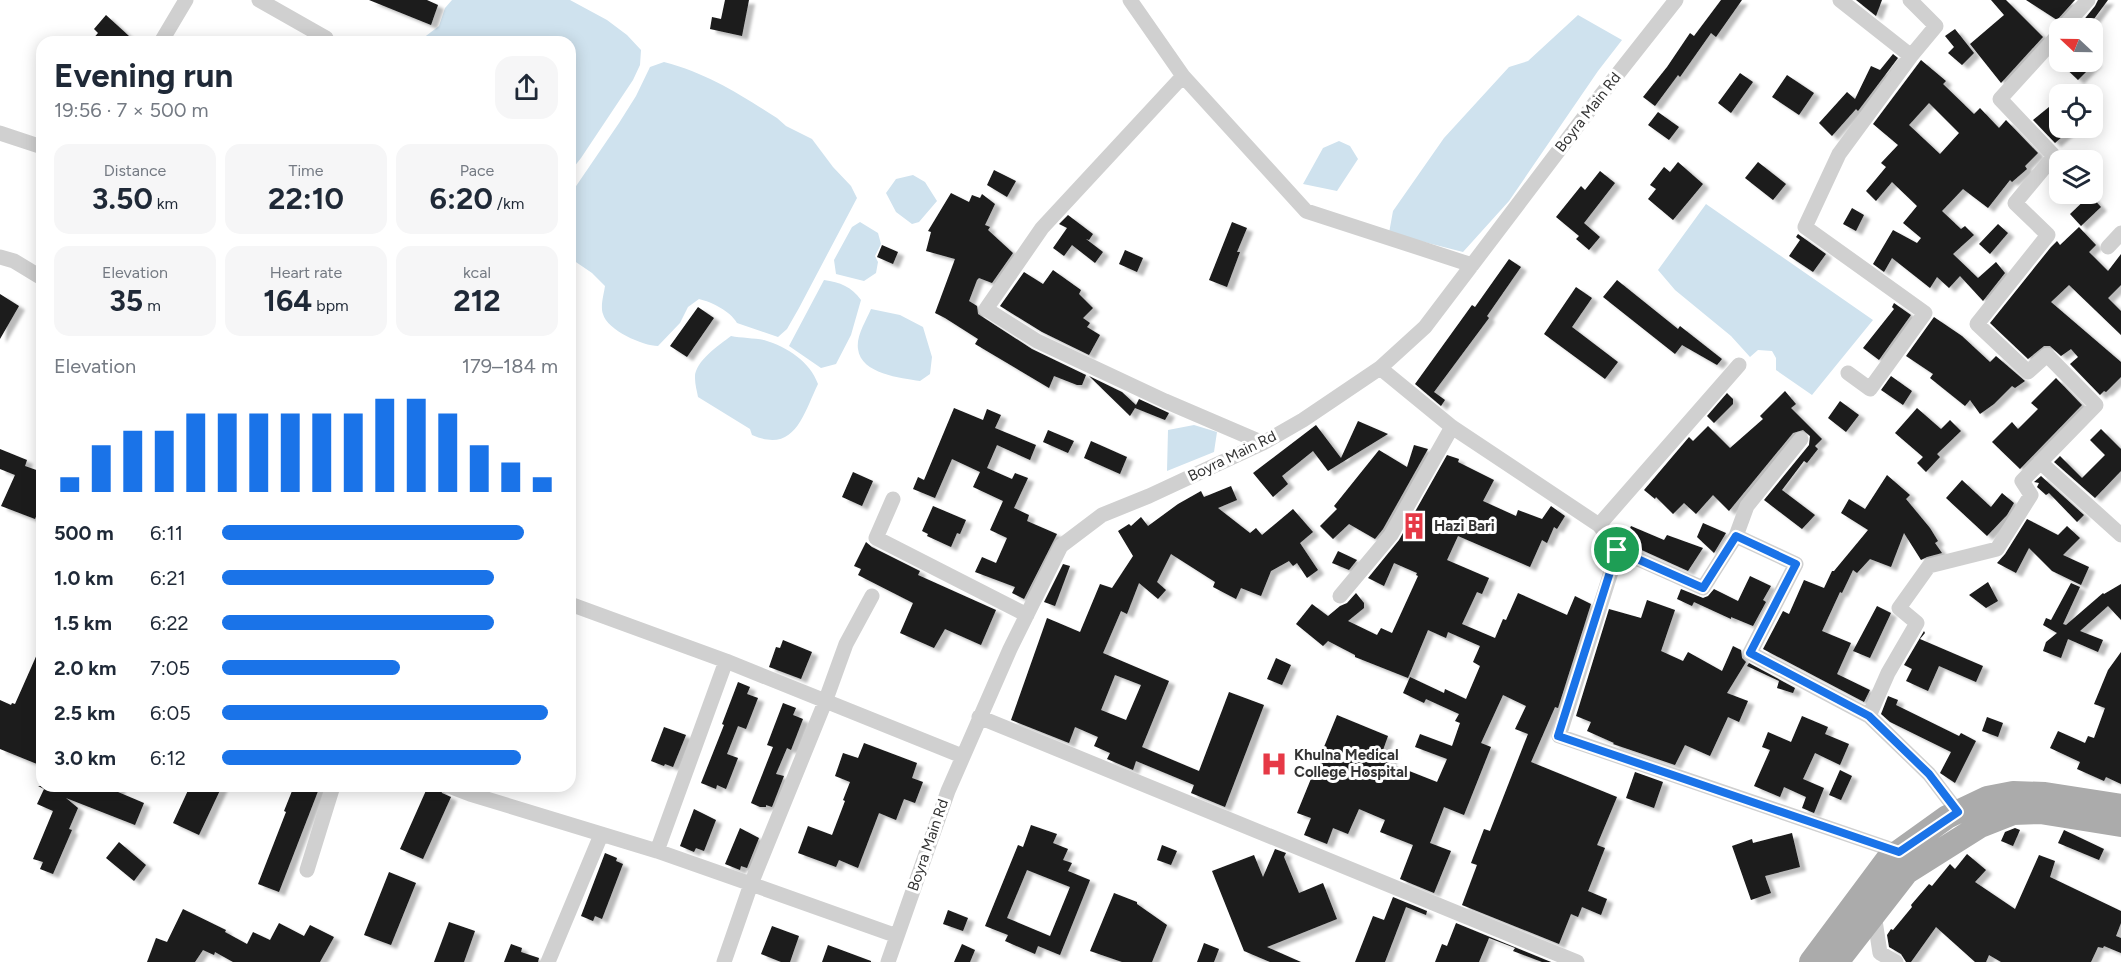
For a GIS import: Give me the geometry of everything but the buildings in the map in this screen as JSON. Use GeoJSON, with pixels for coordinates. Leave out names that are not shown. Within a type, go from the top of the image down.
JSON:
{"type":"FeatureCollection","features":[{"type":"Feature","properties":{"kind":"main road"},"geometry":{"type":"LineString","coordinates":[[1811,962],[1887,860],[1958,812],[1987,798],[2013,793],[2045,794],[2121,806]]}},
{"type":"Feature","properties":{"kind":"main road"},"geometry":{"type":"LineString","coordinates":[[1837,962],[1907,872],[1971,831],[2013,813],[2040,812],[2121,825]]}},
{"type":"Feature","properties":{"kind":"street"},"geometry":{"type":"LineString","coordinates":[[165,36],[186,0]]}},
{"type":"Feature","properties":{"kind":"street"},"geometry":{"type":"LineString","coordinates":[[259,0],[322,36]]}},
{"type":"Feature","properties":{"kind":"street"},"geometry":{"type":"LineString","coordinates":[[1130,0],[1183,76],[1306,211],[1472,265]]}},
{"type":"Feature","properties":{"kind":"street","name":"Boyra Main Rd"},"geometry":{"type":"LineString","coordinates":[[888,962],[962,756],[1061,546],[1101,515],[1149,496],[1263,443],[1303,420],[1380,368],[1425,327],[1676,0]]}},
{"type":"Feature","properties":{"kind":"street"},"geometry":{"type":"LineString","coordinates":[[1840,0],[1911,56]]}},
{"type":"Feature","properties":{"kind":"street"},"geometry":{"type":"LineString","coordinates":[[1848,372],[1870,389],[1925,313],[1805,227],[1839,154],[1911,56],[1936,26],[1910,0]]}},
{"type":"Feature","properties":{"kind":"street"},"geometry":{"type":"LineString","coordinates":[[2072,18],[2088,0]]}},
{"type":"Feature","properties":{"kind":"street"},"geometry":{"type":"LineString","coordinates":[[1869,716],[1888,673],[1917,623],[1899,608],[1929,566],[1997,549],[2031,495],[2022,481],[2096,405],[2047,355],[2028,372],[1977,324],[2048,236],[2015,203],[2054,156],[2000,99],[2049,45]]}},
{"type":"Feature","properties":{"kind":"street"},"geometry":{"type":"LineString","coordinates":[[1183,76],[1042,228],[986,309],[1037,341],[1165,401],[1263,443]]}},
{"type":"Feature","properties":{"kind":"street"},"geometry":{"type":"LineString","coordinates":[[0,133],[36,145]]}},
{"type":"Feature","properties":{"kind":"street"},"geometry":{"type":"LineString","coordinates":[[2108,248],[2121,233]]}},
{"type":"Feature","properties":{"kind":"street"},"geometry":{"type":"LineString","coordinates":[[0,257],[14,261],[36,274]]}},
{"type":"Feature","properties":{"kind":"street"},"geometry":{"type":"LineString","coordinates":[[1599,525],[1738,365]]}},
{"type":"Feature","properties":{"kind":"street"},"geometry":{"type":"LineString","coordinates":[[1380,368],[1452,427],[1599,525],[1617,550],[1703,588],[1736,536],[1747,506],[1801,439]]}},
{"type":"Feature","properties":{"kind":"street"},"geometry":{"type":"LineString","coordinates":[[1340,596],[1391,536],[1452,427]]}},
{"type":"Feature","properties":{"kind":"street"},"geometry":{"type":"LineString","coordinates":[[2040,462],[2121,535]]}},
{"type":"Feature","properties":{"kind":"street"},"geometry":{"type":"LineString","coordinates":[[893,499],[876,538],[1027,615]]}},
{"type":"Feature","properties":{"kind":"street"},"geometry":{"type":"LineString","coordinates":[[1736,536],[1796,564],[1750,653],[1869,716],[1929,774],[1958,812]]}},
{"type":"Feature","properties":{"kind":"street"},"geometry":{"type":"LineString","coordinates":[[1617,550],[1558,736],[1899,852]]}},
{"type":"Feature","properties":{"kind":"street"},"geometry":{"type":"LineString","coordinates":[[724,962],[751,884],[825,702],[846,644],[872,596]]}},
{"type":"Feature","properties":{"kind":"street"},"geometry":{"type":"LineString","coordinates":[[576,606],[726,661],[962,756]]}},
{"type":"Feature","properties":{"kind":"street"},"geometry":{"type":"LineString","coordinates":[[657,851],[726,661]]}},
{"type":"Feature","properties":{"kind":"street"},"geometry":{"type":"LineString","coordinates":[[979,717],[1577,962]]}},
{"type":"Feature","properties":{"kind":"street"},"geometry":{"type":"LineString","coordinates":[[307,870],[331,792]]}},
{"type":"Feature","properties":{"kind":"street"},"geometry":{"type":"LineString","coordinates":[[465,792],[657,851],[897,936]]}},
{"type":"Feature","properties":{"kind":"street"},"geometry":{"type":"LineString","coordinates":[[548,962],[601,835]]}},
{"type":"Feature","properties":{"kind":"street"},"geometry":{"type":"LineString","coordinates":[[1874,914],[1880,953],[1896,962]]}},
{"type":"Feature","properties":{"kind":"water"},"geometry":{"type":"Polygon","coordinates":[[[452,0],[570,0],[607,20],[627,35],[641,50],[640,65],[633,80],[576,164],[576,36],[426,36],[439,26],[445,8],[452,0]]]}},
{"type":"Feature","properties":{"kind":"water"},"geometry":{"type":"Polygon","coordinates":[[[1578,15],[1622,40],[1598,71],[1509,201],[1463,252],[1389,233],[1393,211],[1444,138],[1509,67],[1528,61],[1578,15]]]}},
{"type":"Feature","properties":{"kind":"water"},"geometry":{"type":"Polygon","coordinates":[[[664,62],[695,72],[750,101],[786,126],[812,139],[851,186],[857,198],[799,308],[787,329],[778,337],[737,323],[720,308],[699,299],[688,307],[680,323],[658,346],[635,340],[618,331],[606,320],[602,307],[605,286],[576,262],[576,186],[636,96],[650,67],[664,62]]]}},
{"type":"Feature","properties":{"kind":"water"},"geometry":{"type":"Polygon","coordinates":[[[1339,141],[1350,146],[1358,159],[1337,191],[1303,184],[1323,148],[1339,141]]]}},
{"type":"Feature","properties":{"kind":"water"},"geometry":{"type":"Polygon","coordinates":[[[913,175],[925,182],[937,201],[919,222],[912,224],[896,212],[886,193],[896,179],[913,175]]]}},
{"type":"Feature","properties":{"kind":"water"},"geometry":{"type":"Polygon","coordinates":[[[1706,204],[1873,320],[1812,395],[1776,370],[1776,358],[1772,351],[1758,350],[1750,357],[1731,336],[1675,290],[1658,270],[1706,204]]]}},
{"type":"Feature","properties":{"kind":"water"},"geometry":{"type":"Polygon","coordinates":[[[860,222],[878,233],[881,244],[875,256],[878,262],[876,273],[864,281],[836,274],[834,260],[852,227],[860,222]]]}},
{"type":"Feature","properties":{"kind":"water"},"geometry":{"type":"Polygon","coordinates":[[[824,280],[845,286],[861,300],[851,335],[836,364],[821,368],[789,346],[824,280]]]}},
{"type":"Feature","properties":{"kind":"water"},"geometry":{"type":"Polygon","coordinates":[[[871,309],[900,315],[923,327],[932,357],[930,374],[920,381],[912,380],[883,373],[866,364],[861,357],[858,344],[871,309]]]}},
{"type":"Feature","properties":{"kind":"water"},"geometry":{"type":"Polygon","coordinates":[[[731,336],[764,340],[781,347],[797,356],[810,369],[818,384],[802,419],[788,435],[767,440],[752,435],[750,429],[698,397],[695,378],[699,366],[708,354],[731,336]]]}},
{"type":"Feature","properties":{"kind":"water"},"geometry":{"type":"Polygon","coordinates":[[[1194,425],[1217,432],[1214,452],[1167,471],[1168,430],[1194,425]]]}},
{"type":"Feature","properties":{"kind":"place","name":"Hazi Bari"},"geometry":{"type":"Point","coordinates":[1414,526]}},
{"type":"Feature","properties":{"kind":"place","name":"Khulna Medical College Hospital"},"geometry":{"type":"Point","coordinates":[1274,764]}},
{"type":"Feature","properties":{"kind":"route"},"geometry":{"type":"LineString","coordinates":[[1736,536],[1796,564],[1750,653],[1869,716],[1929,774],[1958,812],[1899,852],[1558,736],[1617,550],[1703,588],[1736,536]]}}]}
